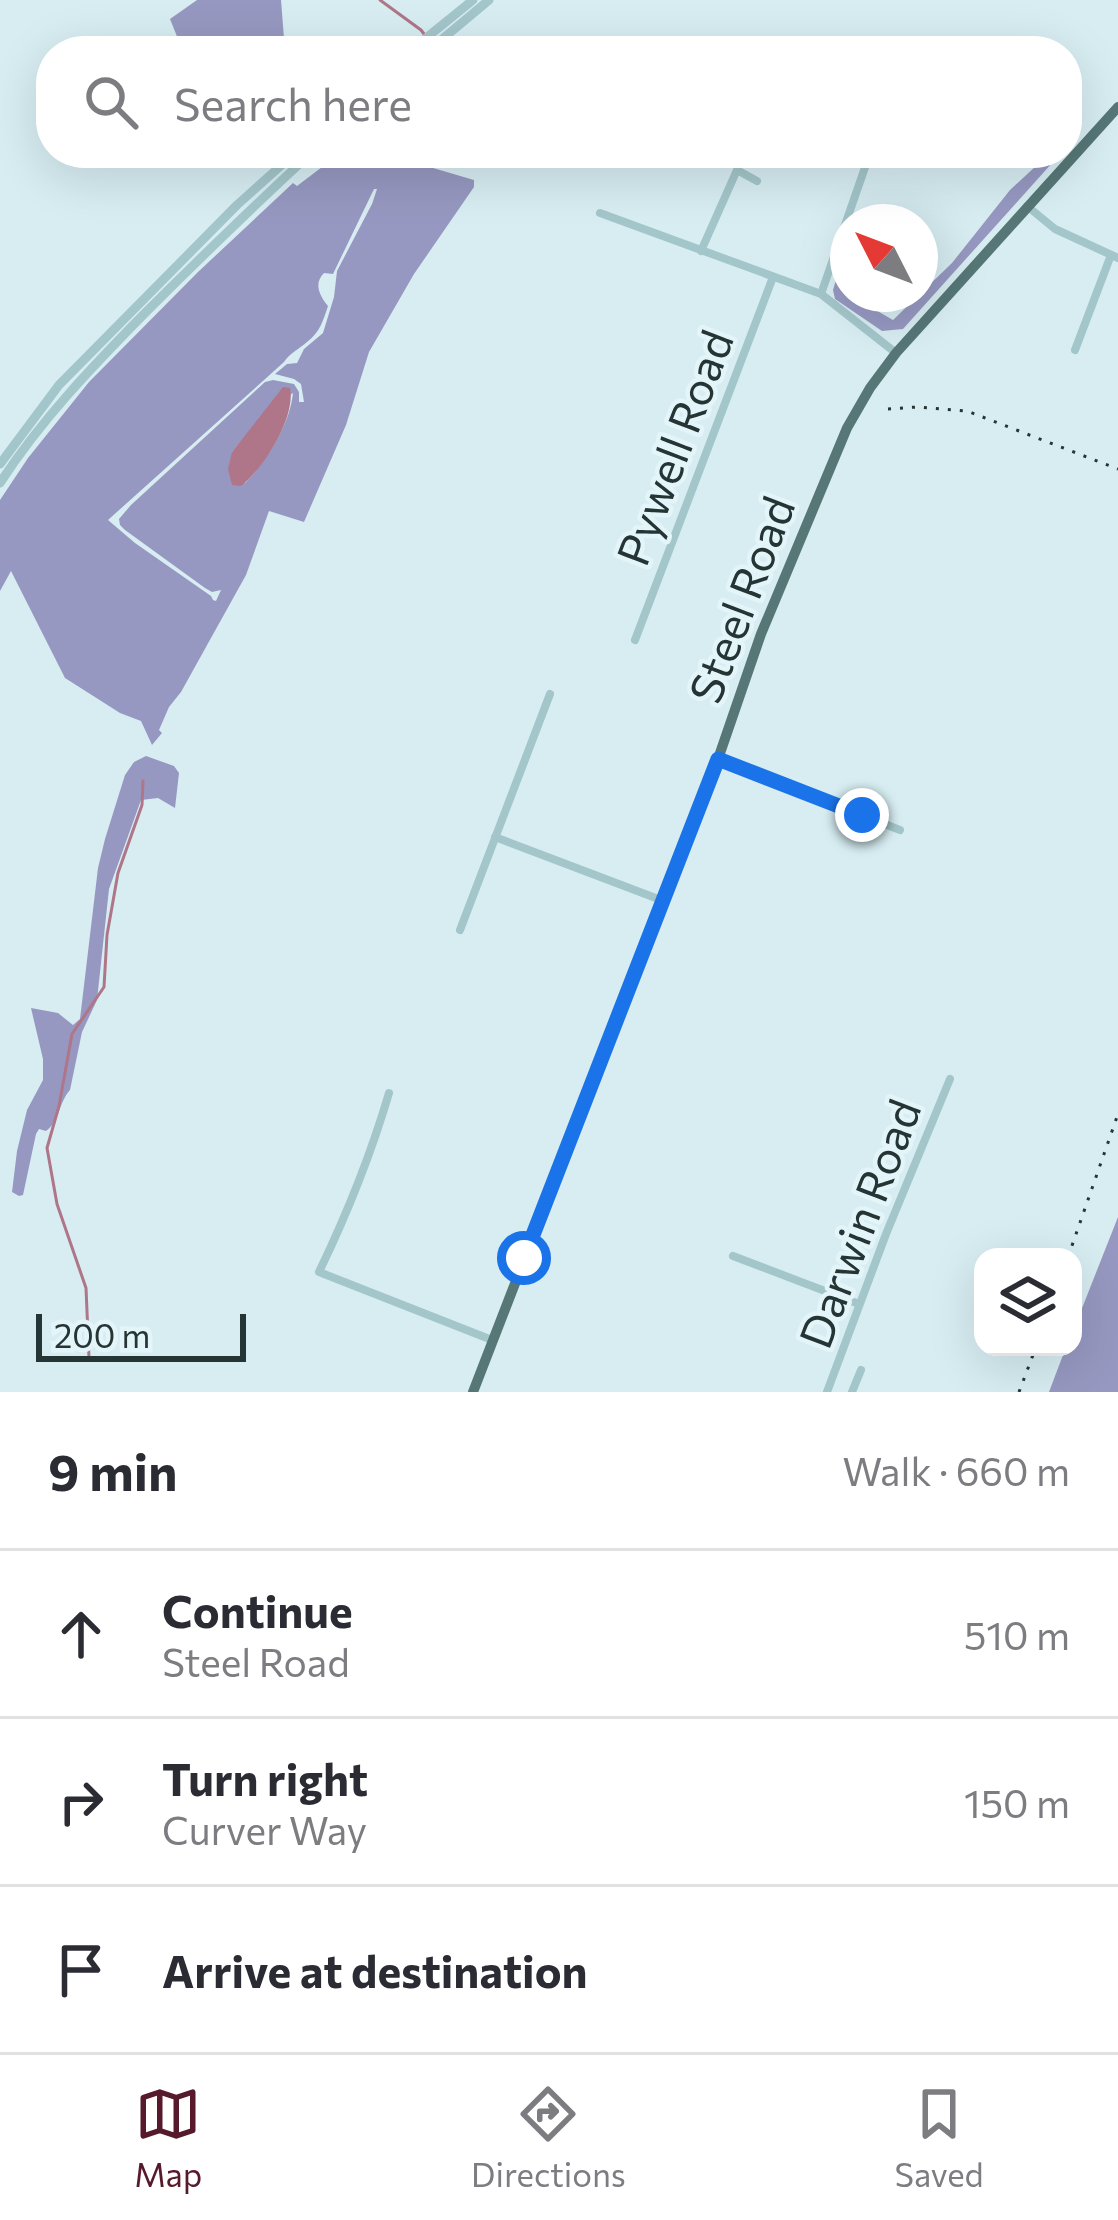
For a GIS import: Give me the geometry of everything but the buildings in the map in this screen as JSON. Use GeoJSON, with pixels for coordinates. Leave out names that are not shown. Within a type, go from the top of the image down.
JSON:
{"type":"FeatureCollection","features":[{"type":"Feature","properties":{"kind":"main road","name":"Steel Road"},"geometry":{"type":"LineString","coordinates":[[1082,146],[1118,107]]}},
{"type":"Feature","properties":{"kind":"main road","name":"Steel Road"},"geometry":{"type":"LineString","coordinates":[[473,1392],[718,759],[761,634],[847,428],[896,353],[1062,168]]}},
{"type":"Feature","properties":{"kind":"street"},"geometry":{"type":"LineString","coordinates":[[441,36],[473,0]]}},
{"type":"Feature","properties":{"kind":"street"},"geometry":{"type":"LineString","coordinates":[[434,36],[489,0]]}},
{"type":"Feature","properties":{"kind":"street"},"geometry":{"type":"LineString","coordinates":[[0,464],[59,385],[279,168]]}},
{"type":"Feature","properties":{"kind":"street"},"geometry":{"type":"LineString","coordinates":[[0,483],[72,387],[295,168]]}},
{"type":"Feature","properties":{"kind":"street"},"geometry":{"type":"LineString","coordinates":[[820,294],[865,168]]}},
{"type":"Feature","properties":{"kind":"street"},"geometry":{"type":"LineString","coordinates":[[701,250],[737,170],[757,181]]}},
{"type":"Feature","properties":{"kind":"street"},"geometry":{"type":"LineString","coordinates":[[1027,206],[1055,229],[1115,256],[1075,350]]}},
{"type":"Feature","properties":{"kind":"street"},"geometry":{"type":"LineString","coordinates":[[599,213],[820,294],[896,353]]}},
{"type":"Feature","properties":{"kind":"street","name":"Pywell Road"},"geometry":{"type":"LineString","coordinates":[[635,640],[773,277]]}},
{"type":"Feature","properties":{"kind":"street"},"geometry":{"type":"LineString","coordinates":[[460,930],[550,694]]}},
{"type":"Feature","properties":{"kind":"street"},"geometry":{"type":"LineString","coordinates":[[718,759],[900,830]]}},
{"type":"Feature","properties":{"kind":"street"},"geometry":{"type":"LineString","coordinates":[[495,837],[661,900]]}},
{"type":"Feature","properties":{"kind":"street","name":"Darwin Road"},"geometry":{"type":"LineString","coordinates":[[827,1392],[950,1079]]}},
{"type":"Feature","properties":{"kind":"street"},"geometry":{"type":"LineString","coordinates":[[389,1093],[339,1230],[319,1271],[493,1340]]}},
{"type":"Feature","properties":{"kind":"street"},"geometry":{"type":"LineString","coordinates":[[733,1256],[860,1304]]}},
{"type":"Feature","properties":{"kind":"street"},"geometry":{"type":"LineString","coordinates":[[852,1392],[861,1370]]}},
{"type":"Feature","properties":{"kind":"shaded area"},"geometry":{"type":"Polygon","coordinates":[[[197,0],[281,0],[284,36],[177,36],[170,19],[197,0]]]}},
{"type":"Feature","properties":{"kind":"shaded area"},"geometry":{"type":"Polygon","coordinates":[[[321,168],[433,168],[474,180],[474,187],[414,274],[369,352],[346,425],[304,522],[269,511],[246,575],[152,745],[141,721],[65,678],[11,571],[0,591],[0,500],[89,382],[198,272],[293,183],[297,186],[321,168]],[[377,189],[333,274],[324,273],[319,281],[328,306],[315,334],[108,520],[213,600],[221,590],[205,588],[125,530],[119,519],[265,382],[294,384],[299,402],[304,402],[301,384],[275,374],[297,363],[304,349],[323,333],[337,271],[377,189]],[[293,393],[267,410],[232,452],[245,483],[276,441],[293,393]]]}},
{"type":"Feature","properties":{"kind":"shaded area"},"geometry":{"type":"Polygon","coordinates":[[[1034,168],[1048,168],[938,290],[938,277],[1010,190],[1034,168]]]}},
{"type":"Feature","properties":{"kind":"shaded area"},"geometry":{"type":"Polygon","coordinates":[[[854,312],[879,312],[893,320],[901,312],[918,312],[903,329],[882,331],[854,312]]]}},
{"type":"Feature","properties":{"kind":"shaded area"},"geometry":{"type":"Polygon","coordinates":[[[283,387],[290,388],[291,400],[276,441],[250,478],[241,486],[232,485],[228,469],[232,452],[283,387]]]}},
{"type":"Feature","properties":{"kind":"shaded area"},"geometry":{"type":"Polygon","coordinates":[[[146,756],[174,766],[179,773],[175,808],[158,798],[141,800],[109,889],[97,1000],[82,1032],[70,1090],[50,1127],[36,1134],[19,1196],[12,1192],[17,1151],[27,1110],[43,1080],[31,1008],[58,1013],[73,1025],[80,1019],[105,839],[125,775],[134,762],[146,756]]]}},
{"type":"Feature","properties":{"kind":"shaded area"},"geometry":{"type":"Polygon","coordinates":[[[1118,1217],[1118,1392],[1049,1392],[1063,1356],[1082,1356],[1082,1308],[1118,1217]]]}},
{"type":"Feature","properties":{"kind":"waterway"},"geometry":{"type":"LineString","coordinates":[[380,0],[426,36]]}},
{"type":"Feature","properties":{"kind":"waterway"},"geometry":{"type":"LineString","coordinates":[[89,1358],[86,1288],[57,1204],[47,1148],[72,1034],[104,987],[118,873],[142,805],[143,781]]}},
{"type":"Feature","properties":{"kind":"railway"},"geometry":{"type":"LineString","coordinates":[[888,409],[967,411],[1118,469]]}},
{"type":"Feature","properties":{"kind":"railway"},"geometry":{"type":"LineString","coordinates":[[1071,1248],[1118,1114]]}},
{"type":"Feature","properties":{"kind":"railway"},"geometry":{"type":"LineString","coordinates":[[1019,1392],[1033,1356]]}},
{"type":"Feature","properties":{"kind":"route"},"geometry":{"type":"LineString","coordinates":[[524,1258],[718,759],[862,815]]}}]}
